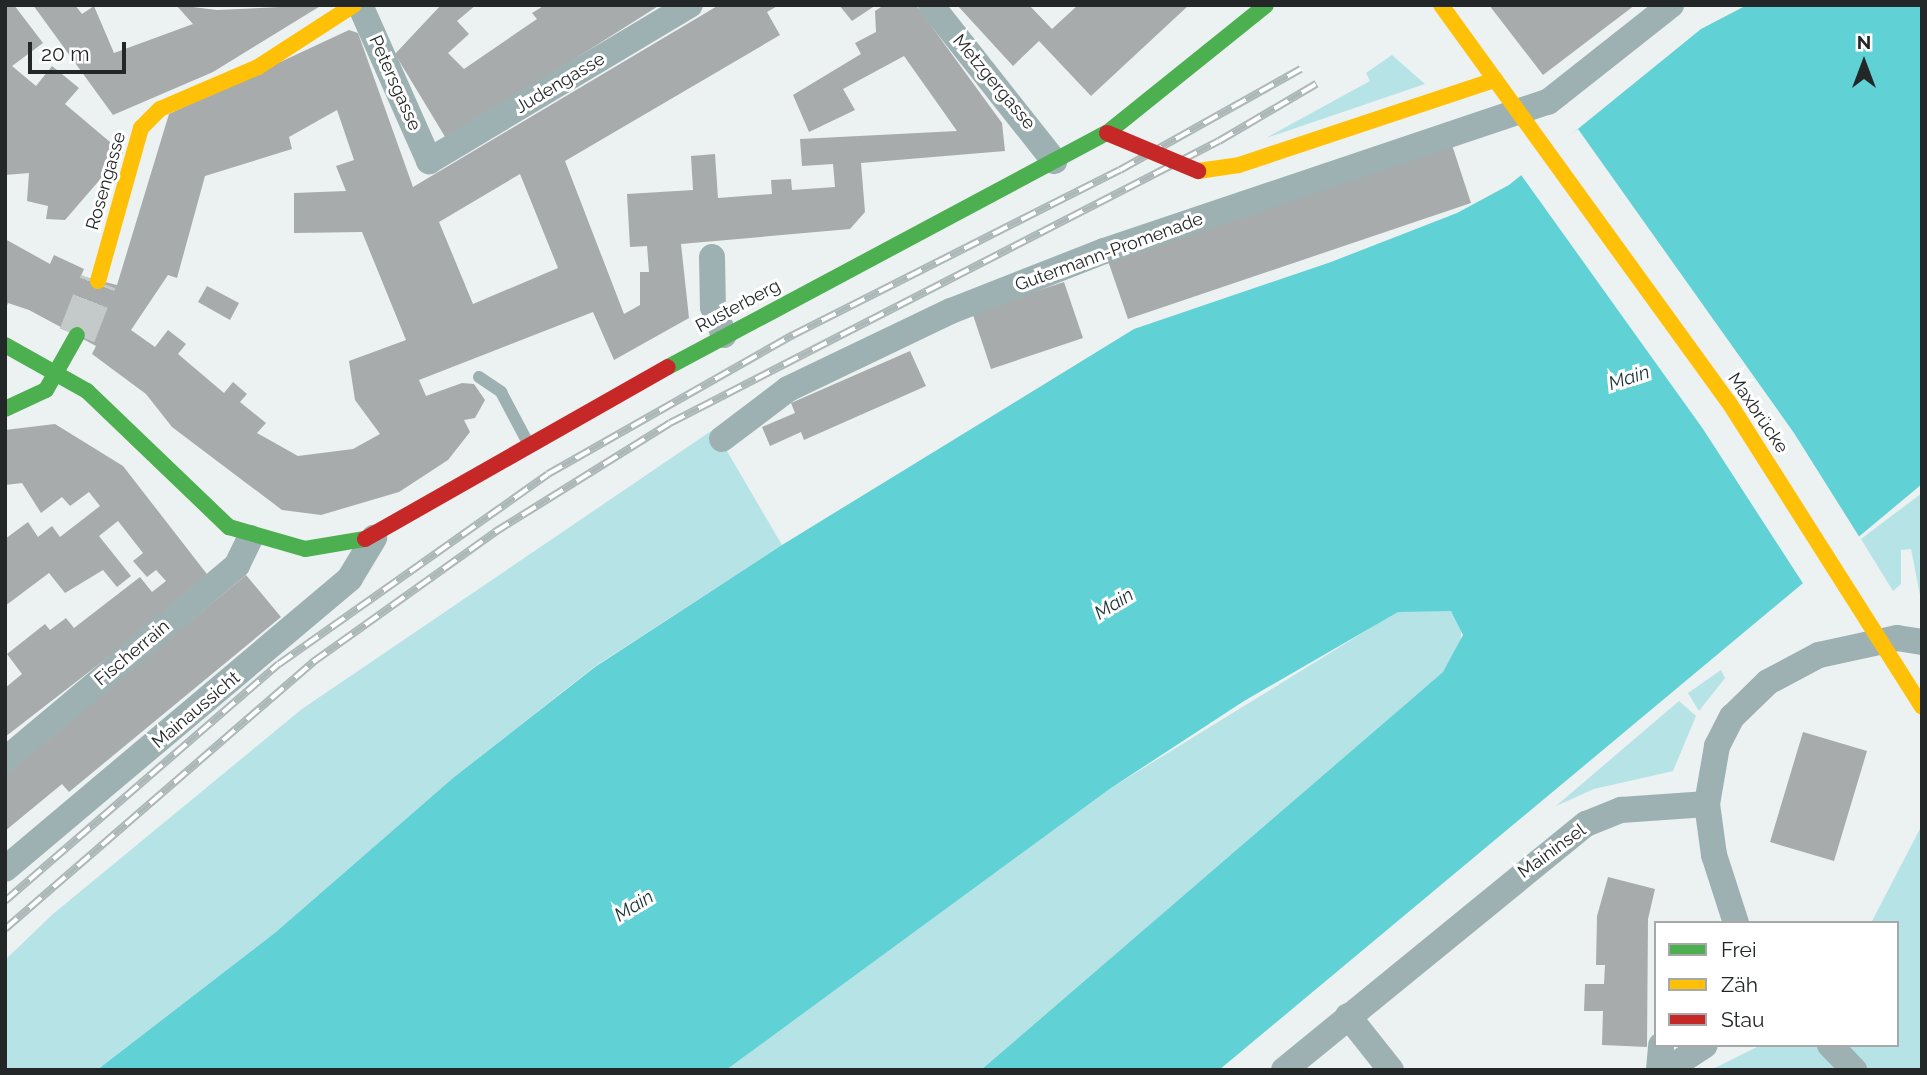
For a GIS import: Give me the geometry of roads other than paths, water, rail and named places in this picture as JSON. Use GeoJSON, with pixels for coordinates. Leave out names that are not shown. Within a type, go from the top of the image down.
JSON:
{"type":"FeatureCollection","features":[{"type":"Feature","properties":{"kind":"street","name":"Rosengasse"},"geometry":{"type":"LineString","coordinates":[[99,281],[141,128],[159,109],[258,66],[354,5]]}},
{"type":"Feature","properties":{"kind":"street","name":"Petersgasse"},"geometry":{"type":"LineString","coordinates":[[360,5],[429,161]]}},
{"type":"Feature","properties":{"kind":"street","name":"Judengasse"},"geometry":{"type":"LineString","coordinates":[[429,161],[690,5]]}},
{"type":"Feature","properties":{"kind":"street","name":"Metzgergasse"},"geometry":{"type":"LineString","coordinates":[[931,5],[1054,161]]}},
{"type":"Feature","properties":{"kind":"street","name":"Rusterberg"},"geometry":{"type":"LineString","coordinates":[[60,373],[111,411],[205,509],[250,538],[305,549],[374,538],[724,335],[1107,133],[1266,5]]}},
{"type":"Feature","properties":{"kind":"street","name":"Maxbrücke"},"geometry":{"type":"LineString","coordinates":[[1441,5],[1728,401],[1922,707]]}},
{"type":"Feature","properties":{"kind":"street","name":"Gutermann-Promenade"},"geometry":{"type":"LineString","coordinates":[[722,439],[788,389],[951,311],[1104,251],[1548,102],[1671,5]]}},
{"type":"Feature","properties":{"kind":"street"},"geometry":{"type":"LineString","coordinates":[[1107,133],[1198,171],[1239,165],[1495,80]]}},
{"type":"Feature","properties":{"kind":"street"},"geometry":{"type":"LineString","coordinates":[[712,257],[713,307],[724,335]]}},
{"type":"Feature","properties":{"kind":"street"},"geometry":{"type":"LineString","coordinates":[[5,409],[30,401],[60,373],[77,335]]}},
{"type":"Feature","properties":{"kind":"street"},"geometry":{"type":"LineString","coordinates":[[5,345],[60,373]]}},
{"type":"Feature","properties":{"kind":"street","name":"Fischerrain"},"geometry":{"type":"LineString","coordinates":[[5,760],[237,565],[250,538]]}},
{"type":"Feature","properties":{"kind":"street","name":"Mainaussicht"},"geometry":{"type":"LineString","coordinates":[[5,869],[350,578],[374,538]]}},
{"type":"Feature","properties":{"kind":"street"},"geometry":{"type":"LineString","coordinates":[[1732,921],[1707,804],[1717,746],[1732,717],[1759,688],[1788,668],[1846,646],[1922,642]]}},
{"type":"Feature","properties":{"kind":"street","name":"Maininsel"},"geometry":{"type":"LineString","coordinates":[[1284,1070],[1586,824],[1621,810],[1707,804]]}},
{"type":"Feature","properties":{"kind":"street"},"geometry":{"type":"LineString","coordinates":[[1348,1016],[1391,1070]]}},
{"type":"Feature","properties":{"kind":"street"},"geometry":{"type":"LineString","coordinates":[[1659,1070],[1661,1047]]}},
{"type":"Feature","properties":{"kind":"street"},"geometry":{"type":"LineString","coordinates":[[1667,1070],[1702,1047]]}},
{"type":"Feature","properties":{"kind":"street"},"geometry":{"type":"LineString","coordinates":[[1832,1047],[1854,1070]]}},
{"type":"Feature","properties":{"kind":"lane"},"geometry":{"type":"LineString","coordinates":[[479,377],[501,392],[529,446]]}},
{"type":"Feature","properties":{"kind":"water","name":"Main"},"geometry":{"type":"Polygon","coordinates":[[[1747,5],[1922,5],[1922,484],[1219,1070],[981,1070],[1443,672],[1463,635],[1451,611],[1398,612],[1244,701],[1111,788],[726,1070],[97,1070],[276,932],[453,778],[595,667],[782,545],[1134,329],[1331,262],[1457,213],[1509,185],[1701,29],[1747,5]]]}},
{"type":"Feature","properties":{"kind":"tunnel"},"geometry":{"type":"LineString","coordinates":[[77,335],[98,281]]}},
{"type":"Feature","properties":{"kind":"railway"},"geometry":{"type":"LineString","coordinates":[[5,901],[279,664],[548,474],[793,335],[1120,170],[1301,69]]}},
{"type":"Feature","properties":{"kind":"railway"},"geometry":{"type":"LineString","coordinates":[[5,929],[313,662],[495,532],[670,423],[1219,141],[1316,84]]}}]}
